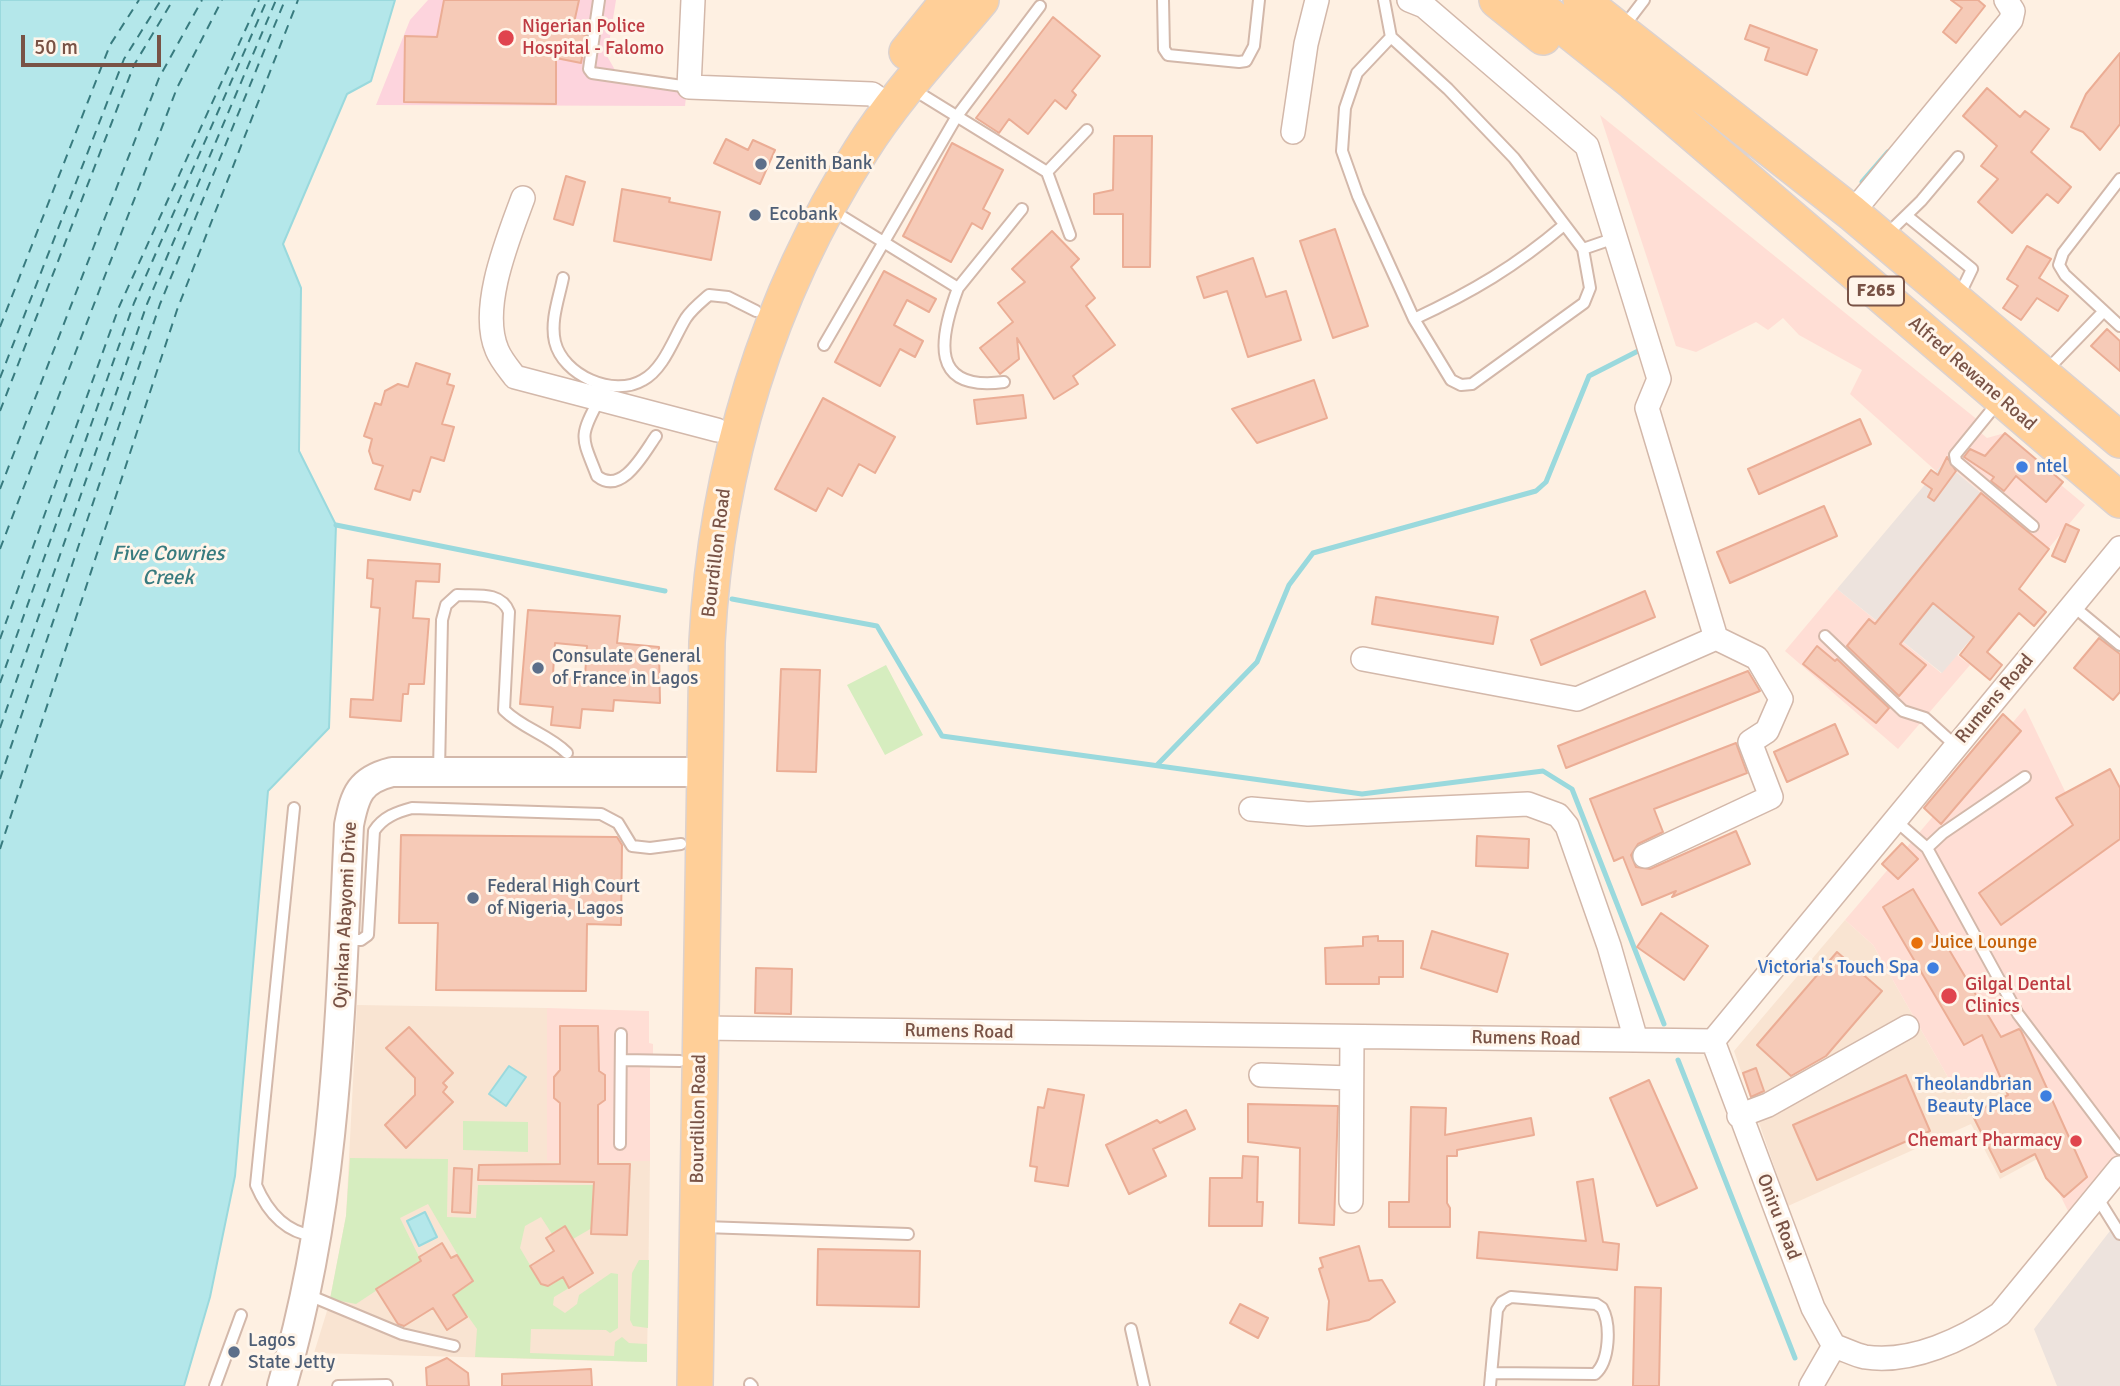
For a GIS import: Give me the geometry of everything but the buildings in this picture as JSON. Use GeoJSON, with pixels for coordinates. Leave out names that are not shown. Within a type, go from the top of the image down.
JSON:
{"type":"FeatureCollection","features":[{"type":"Feature","properties":{"kind":"main road","name":"Bourdillon Road"},"geometry":{"type":"LineString","coordinates":[[674,1386],[681,844],[692,774],[710,577],[722,498],[742,420],[768,338],[826,207],[949,0]]}},
{"type":"Feature","properties":{"kind":"main road","name":"Bourdillon Road"},"geometry":{"type":"LineString","coordinates":[[695,1386],[701,1028],[692,774],[691,574],[702,493],[717,430],[756,311],[803,202],[845,132],[891,96],[981,0]]}},
{"type":"Feature","properties":{"kind":"main road"},"geometry":{"type":"LineString","coordinates":[[1497,0],[1773,222],[1839,260]]}},
{"type":"Feature","properties":{"kind":"main road","name":"F265"},"geometry":{"type":"LineString","coordinates":[[1530,0],[1643,69],[1852,214],[2120,440]]}},
{"type":"Feature","properties":{"kind":"main road","name":"F265"},"geometry":{"type":"LineString","coordinates":[[1581,0],[1643,69]]}},
{"type":"Feature","properties":{"kind":"main road"},"geometry":{"type":"LineString","coordinates":[[1629,6],[1852,214]]}},
{"type":"Feature","properties":{"kind":"main road","name":"Alfred Rewane Road"},"geometry":{"type":"LineString","coordinates":[[1643,69],[1839,260],[2120,500]]}},
{"type":"Feature","properties":{"kind":"street"},"geometry":{"type":"LineString","coordinates":[[692,0],[689,87],[891,96]]}},
{"type":"Feature","properties":{"kind":"street"},"geometry":{"type":"LineString","coordinates":[[1293,132],[1306,44],[1317,0]]}},
{"type":"Feature","properties":{"kind":"street"},"geometry":{"type":"LineString","coordinates":[[1409,0],[1424,6],[1587,146],[1659,379],[1647,408],[1716,638],[1757,658],[1782,699],[1767,731],[1750,742],[1771,797],[1645,856]]}},
{"type":"Feature","properties":{"kind":"street"},"geometry":{"type":"LineString","coordinates":[[1852,214],[2011,20],[2013,11],[2006,0]]}},
{"type":"Feature","properties":{"kind":"street"},"geometry":{"type":"LineString","coordinates":[[523,198],[497,278],[491,321],[497,351],[515,377],[717,430]]}},
{"type":"Feature","properties":{"kind":"street","name":"Rumens Road"},"geometry":{"type":"LineString","coordinates":[[701,1028],[1713,1041],[2120,548]]}},
{"type":"Feature","properties":{"kind":"street"},"geometry":{"type":"LineString","coordinates":[[1363,659],[1577,699],[1716,638]]}},
{"type":"Feature","properties":{"kind":"street","name":"Oyinkan Abayomi Drive"},"geometry":{"type":"LineString","coordinates":[[282,1386],[306,1294],[317,1236],[336,1094],[349,825],[360,789],[373,776],[392,772],[692,774]]}},
{"type":"Feature","properties":{"kind":"street"},"geometry":{"type":"LineString","coordinates":[[1251,809],[1308,814],[1528,804],[1558,816],[1567,827],[1609,946],[1636,1040]]}},
{"type":"Feature","properties":{"kind":"street"},"geometry":{"type":"LineString","coordinates":[[1739,1116],[1768,1105],[1907,1027]]}},
{"type":"Feature","properties":{"kind":"street"},"geometry":{"type":"LineString","coordinates":[[1351,1200],[1352,1037]]}},
{"type":"Feature","properties":{"kind":"street","name":"Oniru Road"},"geometry":{"type":"LineString","coordinates":[[1713,1041],[1813,1308],[1825,1336],[1833,1346]]}},
{"type":"Feature","properties":{"kind":"street"},"geometry":{"type":"LineString","coordinates":[[1261,1075],[1351,1078]]}},
{"type":"Feature","properties":{"kind":"street"},"geometry":{"type":"LineString","coordinates":[[1811,1386],[1833,1346],[1866,1357],[1909,1355],[1975,1331],[2000,1314],[2120,1168]]}},
{"type":"Feature","properties":{"kind":"lane"},"geometry":{"type":"LineString","coordinates":[[599,0],[589,69],[592,73],[689,87]]}},
{"type":"Feature","properties":{"kind":"lane"},"geometry":{"type":"LineString","coordinates":[[1163,0],[1164,49],[1168,55],[1239,62],[1246,61],[1254,46],[1259,0]]}},
{"type":"Feature","properties":{"kind":"lane"},"geometry":{"type":"LineString","coordinates":[[1384,0],[1391,37],[1448,89],[1514,158],[1583,250],[1590,288],[1584,303],[1472,384],[1461,385],[1451,380],[1414,319],[1359,196],[1342,151],[1345,108],[1357,73],[1391,37]]}},
{"type":"Feature","properties":{"kind":"lane"},"geometry":{"type":"LineString","coordinates":[[824,345],[957,116],[1040,6]]}},
{"type":"Feature","properties":{"kind":"lane"},"geometry":{"type":"LineString","coordinates":[[891,96],[957,116],[1047,172],[1070,235]]}},
{"type":"Feature","properties":{"kind":"lane"},"geometry":{"type":"LineString","coordinates":[[1047,172],[1087,130]]}},
{"type":"Feature","properties":{"kind":"lane"},"geometry":{"type":"LineString","coordinates":[[1880,240],[1907,216],[1958,157]]}},
{"type":"Feature","properties":{"kind":"lane"},"geometry":{"type":"LineString","coordinates":[[2120,179],[2063,253],[2059,265],[2103,312],[2120,326]]}},
{"type":"Feature","properties":{"kind":"lane"},"geometry":{"type":"LineString","coordinates":[[826,207],[958,288]]}},
{"type":"Feature","properties":{"kind":"lane"},"geometry":{"type":"LineString","coordinates":[[1004,382],[983,385],[962,380],[948,369],[943,348],[947,317],[958,288],[1022,209]]}},
{"type":"Feature","properties":{"kind":"lane"},"geometry":{"type":"LineString","coordinates":[[1907,216],[1972,269],[1956,302]]}},
{"type":"Feature","properties":{"kind":"lane"},"geometry":{"type":"LineString","coordinates":[[1414,319],[1473,291],[1526,257],[1564,225]]}},
{"type":"Feature","properties":{"kind":"lane"},"geometry":{"type":"LineString","coordinates":[[1583,250],[1615,238]]}},
{"type":"Feature","properties":{"kind":"lane"},"geometry":{"type":"LineString","coordinates":[[563,278],[554,321],[555,343],[570,368],[594,382],[623,386],[644,380],[658,366],[688,315],[709,295],[729,298],[756,311]]}},
{"type":"Feature","properties":{"kind":"lane"},"geometry":{"type":"LineString","coordinates":[[2042,374],[2103,312]]}},
{"type":"Feature","properties":{"kind":"lane"},"geometry":{"type":"LineString","coordinates":[[2001,399],[1963,442],[1955,455],[1956,461],[2033,526]]}},
{"type":"Feature","properties":{"kind":"lane"},"geometry":{"type":"LineString","coordinates":[[599,400],[586,424],[583,439],[597,476],[602,480],[621,478],[630,472],[656,436]]}},
{"type":"Feature","properties":{"kind":"lane"},"geometry":{"type":"LineString","coordinates":[[439,773],[442,620],[446,605],[457,595],[497,597],[506,603],[509,612],[504,710],[516,723],[552,738],[567,753]]}},
{"type":"Feature","properties":{"kind":"lane"},"geometry":{"type":"LineString","coordinates":[[2073,606],[2120,645]]}},
{"type":"Feature","properties":{"kind":"lane"},"geometry":{"type":"LineString","coordinates":[[1825,636],[1903,711],[1925,718],[1956,746]]}},
{"type":"Feature","properties":{"kind":"lane"},"geometry":{"type":"LineString","coordinates":[[1927,848],[1942,833],[2025,777]]}},
{"type":"Feature","properties":{"kind":"lane"},"geometry":{"type":"LineString","coordinates":[[294,808],[256,1185],[267,1209],[284,1225],[304,1235],[317,1236]]}},
{"type":"Feature","properties":{"kind":"lane"},"geometry":{"type":"LineString","coordinates":[[344,940],[361,940],[368,935],[374,831],[379,822],[412,808],[601,814],[618,823],[632,846],[650,848],[681,844]]}},
{"type":"Feature","properties":{"kind":"lane"},"geometry":{"type":"LineString","coordinates":[[1895,820],[1927,848],[2018,1014],[2120,1149]]}},
{"type":"Feature","properties":{"kind":"lane"},"geometry":{"type":"LineString","coordinates":[[620,1144],[623,1060],[621,1034]]}},
{"type":"Feature","properties":{"kind":"lane"},"geometry":{"type":"LineString","coordinates":[[623,1060],[680,1061]]}},
{"type":"Feature","properties":{"kind":"lane"},"geometry":{"type":"LineString","coordinates":[[2097,1197],[2120,1234]]}},
{"type":"Feature","properties":{"kind":"lane"},"geometry":{"type":"LineString","coordinates":[[697,1227],[908,1234]]}},
{"type":"Feature","properties":{"kind":"lane"},"geometry":{"type":"LineString","coordinates":[[306,1294],[402,1334],[454,1346]]}},
{"type":"Feature","properties":{"kind":"lane"},"geometry":{"type":"LineString","coordinates":[[1490,1386],[1491,1373],[1497,1310],[1502,1302],[1511,1297],[1596,1304],[1606,1313],[1604,1363],[1595,1374],[1491,1373]]}},
{"type":"Feature","properties":{"kind":"lane"},"geometry":{"type":"LineString","coordinates":[[215,1386],[241,1315]]}},
{"type":"Feature","properties":{"kind":"lane"},"geometry":{"type":"LineString","coordinates":[[1131,1329],[1144,1386]]}},
{"type":"Feature","properties":{"kind":"lane"},"geometry":{"type":"LineString","coordinates":[[338,1386],[387,1384]]}},
{"type":"Feature","properties":{"kind":"shaded area","name":"Nigerian Police Hospital - Falomo"},"geometry":{"type":"Polygon","coordinates":[[[428,0],[616,0],[607,56],[615,70],[688,80],[685,106],[376,105],[410,20],[428,0]]]}},
{"type":"Feature","properties":{"kind":"shaded area"},"geometry":{"type":"Polygon","coordinates":[[[1600,115],[1979,421],[1974,427],[1987,438],[2005,433],[2063,482],[2061,485],[2085,505],[2048,549],[1945,462],[1936,471],[1850,394],[1862,370],[1799,335],[1783,318],[1768,330],[1756,322],[1696,352],[1676,346],[1600,115]]]}},
{"type":"Feature","properties":{"kind":"shaded area"},"geometry":{"type":"Polygon","coordinates":[[[1944,462],[2048,549],[1942,673],[1837,589],[1944,462]]]}},
{"type":"Feature","properties":{"kind":"shaded area"},"geometry":{"type":"Polygon","coordinates":[[[1837,589],[1941,673],[1957,655],[1970,665],[1898,749],[1785,651],[1837,589]]]}},
{"type":"Feature","properties":{"kind":"shaded area"},"geometry":{"type":"Polygon","coordinates":[[[2025,708],[2086,835],[2120,814],[2120,1156],[2071,1217],[2001,1077],[1958,1095],[1873,945],[1845,920],[2025,708]]]}},
{"type":"Feature","properties":{"kind":"shaded area"},"geometry":{"type":"Polygon","coordinates":[[[1845,920],[1873,945],[1958,1095],[2001,1077],[2041,1157],[2000,1179],[1971,1124],[1788,1206],[1734,1051],[1845,920]]]}},
{"type":"Feature","properties":{"kind":"shaded area"},"geometry":{"type":"Polygon","coordinates":[[[357,1005],[547,1008],[547,1160],[650,1161],[647,1362],[314,1353],[327,1311],[336,1309],[338,1301],[330,1299],[346,1216],[357,1005]]]}},
{"type":"Feature","properties":{"kind":"shaded area"},"geometry":{"type":"Polygon","coordinates":[[[547,1008],[649,1011],[649,1043],[653,1044],[653,1059],[650,1059],[650,1161],[547,1161],[547,1008]]]}},
{"type":"Feature","properties":{"kind":"shaded area"},"geometry":{"type":"Polygon","coordinates":[[[2120,1218],[2120,1386],[2057,1386],[2034,1329],[2120,1218]]]}},
{"type":"Feature","properties":{"kind":"green space"},"geometry":{"type":"Polygon","coordinates":[[[886,665],[923,735],[885,755],[847,685],[886,665]]]}},
{"type":"Feature","properties":{"kind":"green space"},"geometry":{"type":"Polygon","coordinates":[[[463,1121],[528,1122],[528,1152],[463,1150],[463,1121]]]}},
{"type":"Feature","properties":{"kind":"green space"},"geometry":{"type":"Polygon","coordinates":[[[350,1158],[448,1159],[447,1217],[476,1218],[478,1185],[593,1185],[592,1228],[573,1239],[565,1227],[552,1234],[541,1217],[525,1226],[520,1248],[541,1284],[548,1285],[563,1277],[569,1288],[554,1297],[553,1305],[565,1313],[577,1304],[579,1295],[611,1273],[618,1274],[618,1328],[610,1333],[606,1330],[531,1329],[530,1353],[614,1356],[615,1342],[622,1337],[629,1343],[647,1344],[647,1362],[475,1357],[477,1329],[453,1295],[473,1281],[428,1204],[400,1218],[421,1261],[356,1304],[330,1299],[346,1216],[350,1158]]]}},
{"type":"Feature","properties":{"kind":"green space"},"geometry":{"type":"Polygon","coordinates":[[[639,1260],[649,1260],[648,1328],[633,1326],[630,1320],[632,1273],[639,1260]]]}},
{"type":"Feature","properties":{"kind":"water","name":"Five Cowries Creek"},"geometry":{"type":"Polygon","coordinates":[[[0,0],[395,0],[371,81],[347,94],[283,244],[301,288],[299,451],[336,525],[329,728],[268,791],[235,1176],[210,1297],[184,1386],[0,1386],[0,0]]]}},
{"type":"Feature","properties":{"kind":"water"},"geometry":{"type":"Polygon","coordinates":[[[509,1066],[526,1077],[506,1106],[489,1094],[509,1066]]]}},
{"type":"Feature","properties":{"kind":"water"},"geometry":{"type":"Polygon","coordinates":[[[425,1212],[437,1237],[419,1246],[407,1221],[425,1212]]]}},
{"type":"Feature","properties":{"kind":"waterway"},"geometry":{"type":"LineString","coordinates":[[1862,182],[1888,152]]}},
{"type":"Feature","properties":{"kind":"waterway"},"geometry":{"type":"LineString","coordinates":[[1157,765],[1257,662],[1289,585],[1313,553],[1536,491],[1546,482],[1589,376],[1642,349]]}},
{"type":"Feature","properties":{"kind":"waterway"},"geometry":{"type":"LineString","coordinates":[[336,525],[665,591]]}},
{"type":"Feature","properties":{"kind":"waterway"},"geometry":{"type":"LineString","coordinates":[[732,599],[877,626],[942,736],[1362,794],[1543,771],[1572,789],[1664,1024]]}},
{"type":"Feature","properties":{"kind":"waterway"},"geometry":{"type":"LineString","coordinates":[[1678,1060],[1795,1358]]}},
{"type":"Feature","properties":{"kind":"ferry route"},"geometry":{"type":"LineString","coordinates":[[0,327],[110,45],[139,0]]}},
{"type":"Feature","properties":{"kind":"ferry route"},"geometry":{"type":"LineString","coordinates":[[0,378],[124,59],[161,0]]}},
{"type":"Feature","properties":{"kind":"ferry route"},"geometry":{"type":"LineString","coordinates":[[0,411],[134,65],[173,0]]}},
{"type":"Feature","properties":{"kind":"ferry route"},"geometry":{"type":"LineString","coordinates":[[0,489],[159,78],[202,0]]}},
{"type":"Feature","properties":{"kind":"ferry route"},"geometry":{"type":"LineString","coordinates":[[0,549],[177,88],[222,0]]}},
{"type":"Feature","properties":{"kind":"ferry route"},"geometry":{"type":"LineString","coordinates":[[0,639],[119,307],[259,0]]}},
{"type":"Feature","properties":{"kind":"ferry route"},"geometry":{"type":"LineString","coordinates":[[0,683],[134,303],[267,0]]}},
{"type":"Feature","properties":{"kind":"ferry route"},"geometry":{"type":"LineString","coordinates":[[0,728],[147,304],[276,0]]}},
{"type":"Feature","properties":{"kind":"ferry route"},"geometry":{"type":"LineString","coordinates":[[0,779],[160,304],[285,0]]}},
{"type":"Feature","properties":{"kind":"ferry route"},"geometry":{"type":"LineString","coordinates":[[0,849],[177,310],[298,0]]}},
{"type":"Feature","properties":{"kind":"place","name":"Nigerian Police Hospital - Falomo"},"geometry":{"type":"Point","coordinates":[506,38]}},
{"type":"Feature","properties":{"kind":"place","name":"Zenith Bank"},"geometry":{"type":"Point","coordinates":[761,164]}},
{"type":"Feature","properties":{"kind":"place","name":"Ecobank"},"geometry":{"type":"Point","coordinates":[755,215]}},
{"type":"Feature","properties":{"kind":"place","name":"ntel"},"geometry":{"type":"Point","coordinates":[2022,467]}},
{"type":"Feature","properties":{"kind":"place","name":"Consulate General of France in Lagos"},"geometry":{"type":"Point","coordinates":[538,668]}},
{"type":"Feature","properties":{"kind":"place","name":"Federal High Court of Nigeria, Lagos"},"geometry":{"type":"Point","coordinates":[473,898]}},
{"type":"Feature","properties":{"kind":"place","name":"Juice Lounge"},"geometry":{"type":"Point","coordinates":[1917,943]}},
{"type":"Feature","properties":{"kind":"place","name":"Victoria's Touch Spa"},"geometry":{"type":"Point","coordinates":[1933,968]}},
{"type":"Feature","properties":{"kind":"place","name":"Gilgal Dental Clinics"},"geometry":{"type":"Point","coordinates":[1949,996]}},
{"type":"Feature","properties":{"kind":"place","name":"Theolandbrian Beauty Place"},"geometry":{"type":"Point","coordinates":[2046,1096]}},
{"type":"Feature","properties":{"kind":"place","name":"Chemart Pharmacy"},"geometry":{"type":"Point","coordinates":[2076,1141]}},
{"type":"Feature","properties":{"kind":"place","name":"Lagos State Jetty"},"geometry":{"type":"Point","coordinates":[234,1352]}}]}
